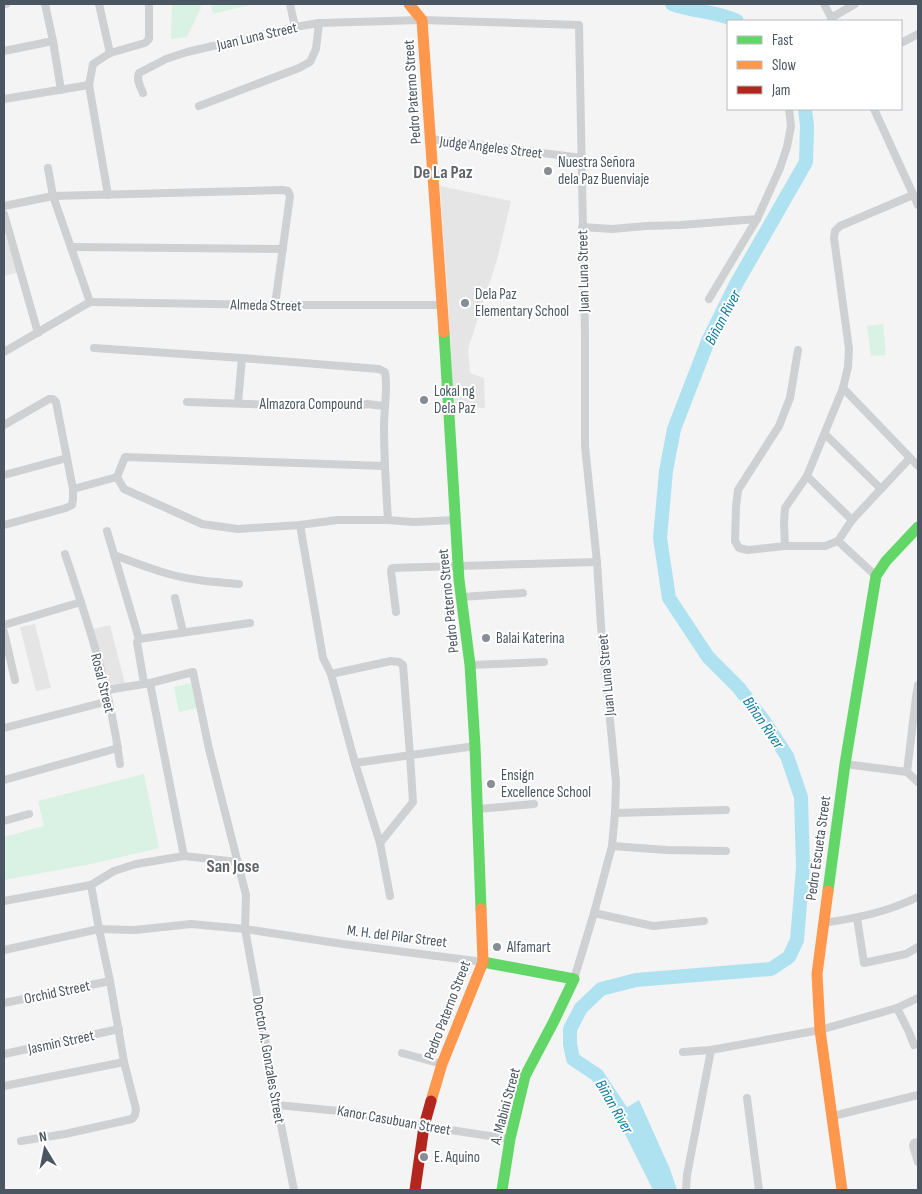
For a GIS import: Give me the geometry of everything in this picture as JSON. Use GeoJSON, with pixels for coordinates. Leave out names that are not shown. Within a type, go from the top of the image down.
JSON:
{"type":"FeatureCollection","features":[{"type":"Feature","properties":{"kind":"street"},"geometry":{"type":"LineString","coordinates":[[45,4],[61,90]]}},
{"type":"Feature","properties":{"kind":"street"},"geometry":{"type":"LineString","coordinates":[[99,4],[110,53]]}},
{"type":"Feature","properties":{"kind":"street"},"geometry":{"type":"LineString","coordinates":[[108,195],[89,86],[92,64],[110,53],[145,43],[149,39],[149,4]]}},
{"type":"Feature","properties":{"kind":"street"},"geometry":{"type":"LineString","coordinates":[[290,4],[295,27]]}},
{"type":"Feature","properties":{"kind":"street","name":"Pedro Paterno Street"},"geometry":{"type":"LineString","coordinates":[[409,4],[422,20],[443,305],[461,597],[470,665],[478,809],[483,962],[442,1064],[424,1126],[415,1190]]}},
{"type":"Feature","properties":{"kind":"street"},"geometry":{"type":"LineString","coordinates":[[824,4],[832,20],[855,4]]}},
{"type":"Feature","properties":{"kind":"street","name":"Juan Luna Street"},"geometry":{"type":"LineString","coordinates":[[142,93],[138,81],[139,73],[166,59],[186,52],[319,23],[422,20],[579,25],[585,446],[616,782],[612,846],[574,980]]}},
{"type":"Feature","properties":{"kind":"street"},"geometry":{"type":"LineString","coordinates":[[199,106],[299,68],[310,62],[316,49],[319,23]]}},
{"type":"Feature","properties":{"kind":"street"},"geometry":{"type":"LineString","coordinates":[[902,42],[918,34]]}},
{"type":"Feature","properties":{"kind":"street"},"geometry":{"type":"LineString","coordinates":[[4,51],[53,41]]}},
{"type":"Feature","properties":{"kind":"street"},"geometry":{"type":"LineString","coordinates":[[4,99],[89,86]]}},
{"type":"Feature","properties":{"kind":"street"},"geometry":{"type":"LineString","coordinates":[[709,300],[757,219],[780,168],[791,126],[789,110]]}},
{"type":"Feature","properties":{"kind":"street"},"geometry":{"type":"LineString","coordinates":[[874,110],[918,205]]}},
{"type":"Feature","properties":{"kind":"street","name":"Judge Angeles Street"},"geometry":{"type":"LineString","coordinates":[[430,139],[582,158]]}},
{"type":"Feature","properties":{"kind":"street"},"geometry":{"type":"LineString","coordinates":[[4,352],[90,302],[53,196],[48,168]]}},
{"type":"Feature","properties":{"kind":"street"},"geometry":{"type":"LineString","coordinates":[[4,206],[53,196],[288,191],[290,196],[284,249],[275,305]]}},
{"type":"Feature","properties":{"kind":"street"},"geometry":{"type":"LineString","coordinates":[[785,546],[785,508],[807,476],[843,388],[848,366],[849,349],[834,238],[835,231],[840,226],[913,195]]}},
{"type":"Feature","properties":{"kind":"street"},"geometry":{"type":"LineString","coordinates":[[4,214],[38,333]]}},
{"type":"Feature","properties":{"kind":"street"},"geometry":{"type":"LineString","coordinates":[[582,227],[612,229],[757,219]]}},
{"type":"Feature","properties":{"kind":"street"},"geometry":{"type":"LineString","coordinates":[[71,247],[284,249]]}},
{"type":"Feature","properties":{"kind":"street","name":"Almeda Street"},"geometry":{"type":"LineString","coordinates":[[90,302],[443,305]]}},
{"type":"Feature","properties":{"kind":"street"},"geometry":{"type":"LineString","coordinates":[[94,348],[379,369],[384,372],[386,379],[384,466],[388,520]]}},
{"type":"Feature","properties":{"kind":"street"},"geometry":{"type":"LineString","coordinates":[[798,350],[790,398],[779,426],[738,490],[735,541],[739,548],[748,550],[785,546],[826,546],[838,540],[852,520],[910,458]]}},
{"type":"Feature","properties":{"kind":"street","name":"Almazora Compound"},"geometry":{"type":"LineString","coordinates":[[238,403],[242,358]]}},
{"type":"Feature","properties":{"kind":"street"},"geometry":{"type":"LineString","coordinates":[[843,388],[918,466]]}},
{"type":"Feature","properties":{"kind":"street"},"geometry":{"type":"LineString","coordinates":[[4,425],[49,399],[53,399],[56,402],[73,499],[72,505],[66,508],[4,525]]}},
{"type":"Feature","properties":{"kind":"street","name":"Almazora Compound"},"geometry":{"type":"LineString","coordinates":[[187,402],[334,407],[372,404],[384,406]]}},
{"type":"Feature","properties":{"kind":"street"},"geometry":{"type":"LineString","coordinates":[[825,434],[881,489]]}},
{"type":"Feature","properties":{"kind":"street"},"geometry":{"type":"LineString","coordinates":[[117,478],[125,457],[384,466]]}},
{"type":"Feature","properties":{"kind":"street"},"geometry":{"type":"LineString","coordinates":[[4,475],[67,458]]}},
{"type":"Feature","properties":{"kind":"street"},"geometry":{"type":"LineString","coordinates":[[807,476],[852,520]]}},
{"type":"Feature","properties":{"kind":"street"},"geometry":{"type":"LineString","coordinates":[[117,478],[124,489],[202,524],[238,529],[300,526],[337,520],[413,522],[456,520]]}},
{"type":"Feature","properties":{"kind":"street"},"geometry":{"type":"LineString","coordinates":[[72,489],[117,478]]}},
{"type":"Feature","properties":{"kind":"street"},"geometry":{"type":"LineString","coordinates":[[300,526],[323,658],[331,674],[355,763],[380,843],[390,896]]}},
{"type":"Feature","properties":{"kind":"street","name":"Pedro Escueta Street"},"geometry":{"type":"LineString","coordinates":[[842,1190],[820,1030],[817,974],[845,764],[876,576],[886,561],[918,527]]}},
{"type":"Feature","properties":{"kind":"street"},"geometry":{"type":"LineString","coordinates":[[106,531],[139,639],[137,642],[184,856]]}},
{"type":"Feature","properties":{"kind":"street"},"geometry":{"type":"LineString","coordinates":[[838,540],[876,576]]}},
{"type":"Feature","properties":{"kind":"street","name":"Rosal Street"},"geometry":{"type":"LineString","coordinates":[[65,554],[81,602],[109,701],[120,764]]}},
{"type":"Feature","properties":{"kind":"street"},"geometry":{"type":"LineString","coordinates":[[114,555],[182,577],[239,584]]}},
{"type":"Feature","properties":{"kind":"street"},"geometry":{"type":"LineString","coordinates":[[396,612],[392,568],[597,562]]}},
{"type":"Feature","properties":{"kind":"street"},"geometry":{"type":"LineString","coordinates":[[461,597],[522,592]]}},
{"type":"Feature","properties":{"kind":"street"},"geometry":{"type":"LineString","coordinates":[[175,598],[183,632]]}},
{"type":"Feature","properties":{"kind":"street"},"geometry":{"type":"LineString","coordinates":[[4,625],[81,602]]}},
{"type":"Feature","properties":{"kind":"street"},"geometry":{"type":"LineString","coordinates":[[139,639],[250,622]]}},
{"type":"Feature","properties":{"kind":"street"},"geometry":{"type":"LineString","coordinates":[[4,632],[15,680]]}},
{"type":"Feature","properties":{"kind":"street"},"geometry":{"type":"LineString","coordinates":[[331,674],[391,661],[399,662],[403,665],[413,802],[380,843]]}},
{"type":"Feature","properties":{"kind":"street"},"geometry":{"type":"LineString","coordinates":[[470,665],[544,662]]}},
{"type":"Feature","properties":{"kind":"street","name":"Doctor A. Gonzales Street"},"geometry":{"type":"LineString","coordinates":[[147,683],[193,672],[209,749],[246,895],[245,929],[294,1190]]}},
{"type":"Feature","properties":{"kind":"street"},"geometry":{"type":"LineString","coordinates":[[106,690],[147,683]]}},
{"type":"Feature","properties":{"kind":"street"},"geometry":{"type":"LineString","coordinates":[[907,772],[918,685]]}},
{"type":"Feature","properties":{"kind":"street"},"geometry":{"type":"LineString","coordinates":[[4,728],[109,701]]}},
{"type":"Feature","properties":{"kind":"street"},"geometry":{"type":"LineString","coordinates":[[355,763],[475,746]]}},
{"type":"Feature","properties":{"kind":"street"},"geometry":{"type":"LineString","coordinates":[[4,780],[118,748]]}},
{"type":"Feature","properties":{"kind":"street"},"geometry":{"type":"LineString","coordinates":[[845,764],[907,772],[918,782]]}},
{"type":"Feature","properties":{"kind":"street"},"geometry":{"type":"LineString","coordinates":[[478,809],[534,804]]}},
{"type":"Feature","properties":{"kind":"street"},"geometry":{"type":"LineString","coordinates":[[615,813],[726,810]]}},
{"type":"Feature","properties":{"kind":"street"},"geometry":{"type":"LineString","coordinates":[[4,821],[29,814]]}},
{"type":"Feature","properties":{"kind":"street"},"geometry":{"type":"LineString","coordinates":[[612,846],[667,850],[726,850]]}},
{"type":"Feature","properties":{"kind":"street"},"geometry":{"type":"LineString","coordinates":[[4,901],[91,885],[114,871],[136,864],[184,856],[238,862]]}},
{"type":"Feature","properties":{"kind":"street"},"geometry":{"type":"LineString","coordinates":[[21,1141],[65,1134],[132,1118],[135,1115],[136,1109],[124,1062],[91,885]]}},
{"type":"Feature","properties":{"kind":"street"},"geometry":{"type":"LineString","coordinates":[[823,923],[856,918],[899,906],[918,897]]}},
{"type":"Feature","properties":{"kind":"street"},"geometry":{"type":"LineString","coordinates":[[594,913],[653,926],[704,921]]}},
{"type":"Feature","properties":{"kind":"street"},"geometry":{"type":"LineString","coordinates":[[856,918],[864,963],[906,954],[918,947]]}},
{"type":"Feature","properties":{"kind":"street","name":"M. H. del Pilar Street"},"geometry":{"type":"LineString","coordinates":[[4,950],[99,929],[135,930],[191,924],[245,929],[483,962],[574,980]]}},
{"type":"Feature","properties":{"kind":"street","name":"A. Mabini Street"},"geometry":{"type":"LineString","coordinates":[[502,1190],[510,1139],[525,1076],[574,980]]}},
{"type":"Feature","properties":{"kind":"street","name":"Orchid Street"},"geometry":{"type":"LineString","coordinates":[[4,1003],[110,981]]}},
{"type":"Feature","properties":{"kind":"street"},"geometry":{"type":"LineString","coordinates":[[684,1052],[711,1050],[820,1030],[897,1008],[918,998]]}},
{"type":"Feature","properties":{"kind":"street"},"geometry":{"type":"LineString","coordinates":[[897,1008],[914,1045]]}},
{"type":"Feature","properties":{"kind":"street","name":"Jasmin Street"},"geometry":{"type":"LineString","coordinates":[[4,1054],[118,1029]]}},
{"type":"Feature","properties":{"kind":"street"},"geometry":{"type":"LineString","coordinates":[[686,1190],[687,1175],[711,1050]]}},
{"type":"Feature","properties":{"kind":"street"},"geometry":{"type":"LineString","coordinates":[[402,1053],[442,1064]]}},
{"type":"Feature","properties":{"kind":"street"},"geometry":{"type":"LineString","coordinates":[[4,1086],[124,1062]]}},
{"type":"Feature","properties":{"kind":"street"},"geometry":{"type":"LineString","coordinates":[[833,1116],[918,1095]]}},
{"type":"Feature","properties":{"kind":"street"},"geometry":{"type":"LineString","coordinates":[[746,1098],[759,1190]]}},
{"type":"Feature","properties":{"kind":"street","name":"Kanor Casubuan Street"},"geometry":{"type":"LineString","coordinates":[[277,1104],[350,1112],[510,1139]]}},
{"type":"Feature","properties":{"kind":"street"},"geometry":{"type":"LineString","coordinates":[[918,1142],[914,1143],[913,1146],[918,1162]]}},
{"type":"Feature","properties":{"kind":"shaded area","name":"Dela Paz Elementary School"},"geometry":{"type":"Polygon","coordinates":[[[440,186],[511,201],[497,260],[468,349],[470,373],[484,378],[485,408],[452,406],[451,346],[440,186]]]}},
{"type":"Feature","properties":{"kind":"shaded area"},"geometry":{"type":"Polygon","coordinates":[[[4,237],[6,237],[19,272],[4,276],[4,237]]]}},
{"type":"Feature","properties":{"kind":"shaded area"},"geometry":{"type":"Polygon","coordinates":[[[35,624],[51,688],[36,691],[20,627],[35,624]]]}},
{"type":"Feature","properties":{"kind":"shaded area"},"geometry":{"type":"Polygon","coordinates":[[[110,625],[125,684],[108,687],[93,629],[110,625]]]}},
{"type":"Feature","properties":{"kind":"green space"},"geometry":{"type":"Polygon","coordinates":[[[172,4],[200,4],[201,8],[187,37],[171,39],[172,4]]]}},
{"type":"Feature","properties":{"kind":"green space"},"geometry":{"type":"Polygon","coordinates":[[[215,4],[254,4],[213,14],[211,6],[215,4]]]}},
{"type":"Feature","properties":{"kind":"green space"},"geometry":{"type":"Polygon","coordinates":[[[883,324],[886,355],[871,356],[867,326],[883,324]]]}},
{"type":"Feature","properties":{"kind":"green space"},"geometry":{"type":"Polygon","coordinates":[[[191,683],[197,708],[179,712],[174,687],[191,683]]]}},
{"type":"Feature","properties":{"kind":"green space"},"geometry":{"type":"Polygon","coordinates":[[[144,774],[159,848],[91,864],[4,880],[4,837],[44,826],[38,801],[144,774]]]}},
{"type":"Feature","properties":{"kind":"water"},"geometry":{"type":"Polygon","coordinates":[[[639,1100],[670,1169],[677,1190],[653,1190],[613,1110],[621,1111],[639,1100]]]}},
{"type":"Feature","properties":{"kind":"waterway","name":"Biñan River"},"geometry":{"type":"LineString","coordinates":[[672,4],[721,15],[734,20]]}},
{"type":"Feature","properties":{"kind":"waterway","name":"Biñan River"},"geometry":{"type":"LineString","coordinates":[[628,1126],[621,1111],[597,1075],[573,1059],[570,1029],[581,1008],[601,989],[636,980],[771,969],[789,957],[797,940],[803,867],[801,797],[787,756],[764,721],[739,688],[708,657],[669,598],[660,538],[666,471],[674,429],[708,341],[735,286],[806,162],[807,126],[805,110]]}},
{"type":"Feature","properties":{"kind":"traffic: fast"},"geometry":{"type":"LineString","coordinates":[[444,332],[459,580],[470,665],[481,909]]}},
{"type":"Feature","properties":{"kind":"traffic: fast"},"geometry":{"type":"LineString","coordinates":[[828,891],[845,764],[876,576],[886,561],[918,527]]}},
{"type":"Feature","properties":{"kind":"traffic: fast"},"geometry":{"type":"LineString","coordinates":[[483,962],[574,979],[525,1076],[510,1139],[502,1190]]}},
{"type":"Feature","properties":{"kind":"traffic: slow"},"geometry":{"type":"LineString","coordinates":[[409,4],[422,20],[444,332]]}},
{"type":"Feature","properties":{"kind":"traffic: slow"},"geometry":{"type":"LineString","coordinates":[[828,891],[817,974],[820,1030],[842,1190]]}},
{"type":"Feature","properties":{"kind":"traffic: slow"},"geometry":{"type":"LineString","coordinates":[[431,1101],[442,1064],[483,962],[481,909]]}},
{"type":"Feature","properties":{"kind":"traffic: jam"},"geometry":{"type":"LineString","coordinates":[[415,1190],[424,1126],[431,1101]]}},
{"type":"Feature","properties":{"kind":"place","name":"Nuestra Señora dela Paz Buenviaje"},"geometry":{"type":"Point","coordinates":[548,171]}},
{"type":"Feature","properties":{"kind":"place","name":"Dela Paz Elementary School"},"geometry":{"type":"Point","coordinates":[465,303]}},
{"type":"Feature","properties":{"kind":"place","name":"Lokal ng Dela Paz"},"geometry":{"type":"Point","coordinates":[424,400]}},
{"type":"Feature","properties":{"kind":"place","name":"Balai Katerina"},"geometry":{"type":"Point","coordinates":[486,638]}},
{"type":"Feature","properties":{"kind":"place","name":"Ensign Excellence School"},"geometry":{"type":"Point","coordinates":[491,784]}},
{"type":"Feature","properties":{"kind":"place","name":"Alfamart"},"geometry":{"type":"Point","coordinates":[497,947]}},
{"type":"Feature","properties":{"kind":"place","name":"E. Aquino"},"geometry":{"type":"Point","coordinates":[424,1157]}},
{"type":"Feature","properties":{"kind":"district","name":"De La Paz"},"geometry":{"type":"Point","coordinates":[443,172]}},
{"type":"Feature","properties":{"kind":"district","name":"San Jose"},"geometry":{"type":"Point","coordinates":[233,866]}}]}
